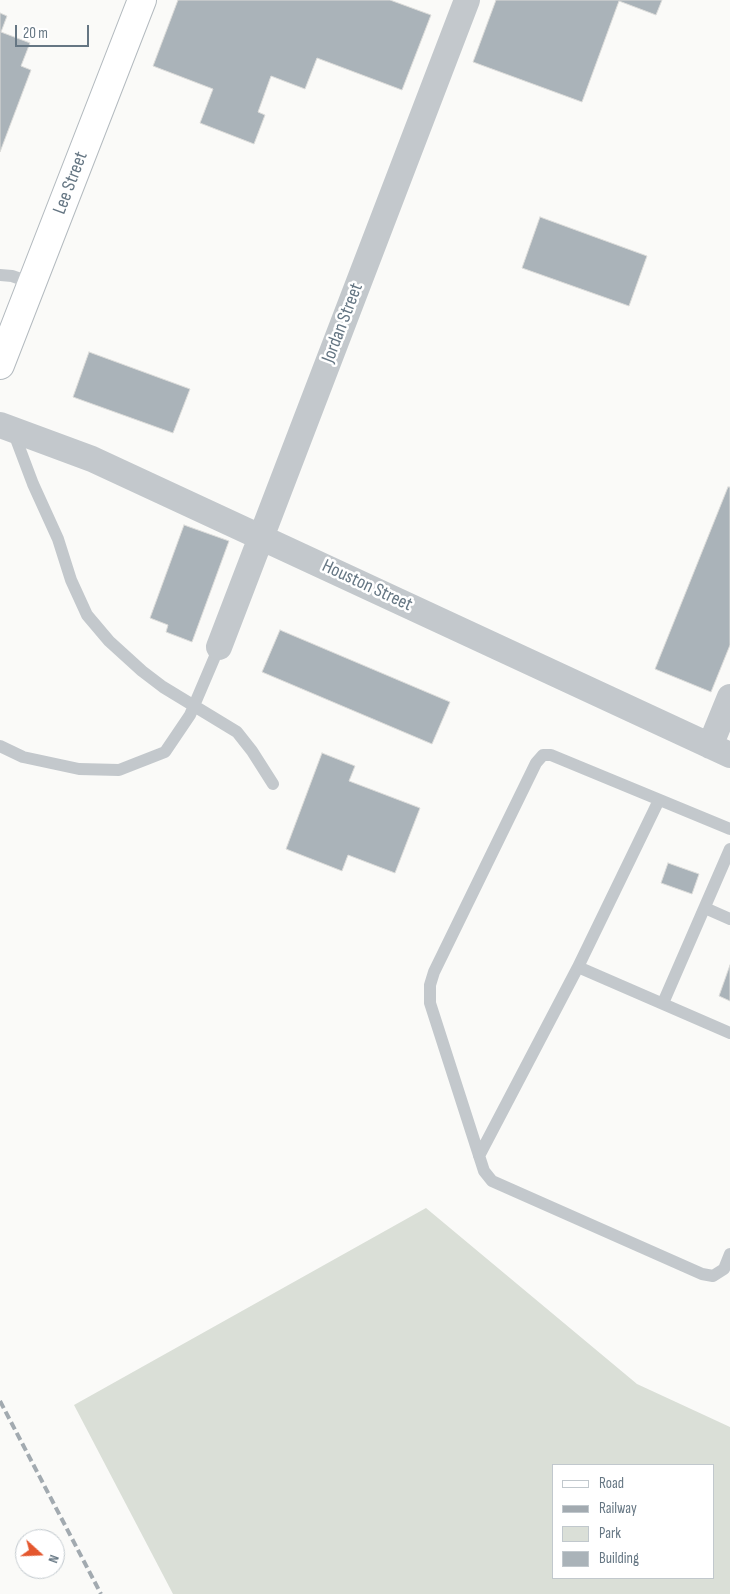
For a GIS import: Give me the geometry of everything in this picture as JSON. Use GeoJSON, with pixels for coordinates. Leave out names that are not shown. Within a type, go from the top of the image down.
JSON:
{"type":"FeatureCollection","features":[{"type":"Feature","properties":{"kind":"main road","name":"Lee Street"},"geometry":{"type":"LineString","coordinates":[[0,365],[139,1]]}},
{"type":"Feature","properties":{"kind":"street","name":"Jordan Street"},"geometry":{"type":"LineString","coordinates":[[219,647],[467,0]]}},
{"type":"Feature","properties":{"kind":"street","name":"Houston Street"},"geometry":{"type":"LineString","coordinates":[[6,427],[92,459],[720,750]]}},
{"type":"Feature","properties":{"kind":"street"},"geometry":{"type":"LineString","coordinates":[[720,750],[730,696]]}},
{"type":"Feature","properties":{"kind":"lane"},"geometry":{"type":"LineString","coordinates":[[0,275],[12,276],[32,283]]}},
{"type":"Feature","properties":{"kind":"lane"},"geometry":{"type":"LineString","coordinates":[[6,427],[58,539],[71,580],[87,615],[109,641],[163,688],[237,732],[252,751],[273,784]]}},
{"type":"Feature","properties":{"kind":"lane"},"geometry":{"type":"LineString","coordinates":[[0,746],[22,757],[79,769],[119,770],[165,752],[190,715],[219,647]]}},
{"type":"Feature","properties":{"kind":"lane"},"geometry":{"type":"LineString","coordinates":[[730,829],[551,755],[543,756],[536,763],[434,972],[430,985],[430,1003],[484,1171],[492,1181],[702,1274],[713,1276],[724,1269],[730,1254]]}},
{"type":"Feature","properties":{"kind":"lane"},"geometry":{"type":"LineString","coordinates":[[479,1156],[578,967],[659,800]]}},
{"type":"Feature","properties":{"kind":"lane"},"geometry":{"type":"LineString","coordinates":[[664,1003],[730,849]]}},
{"type":"Feature","properties":{"kind":"lane"},"geometry":{"type":"LineString","coordinates":[[705,908],[730,919]]}},
{"type":"Feature","properties":{"kind":"lane"},"geometry":{"type":"LineString","coordinates":[[578,967],[730,1033]]}},
{"type":"Feature","properties":{"kind":"green space"},"geometry":{"type":"Polygon","coordinates":[[[426,1208],[637,1384],[730,1427],[730,1594],[173,1594],[74,1405],[426,1208]]]}},
{"type":"Feature","properties":{"kind":"building"},"geometry":{"type":"Polygon","coordinates":[[[178,0],[390,0],[431,15],[402,90],[317,58],[305,89],[271,76],[258,112],[265,115],[254,144],[200,123],[213,89],[153,66],[178,0]]]}},
{"type":"Feature","properties":{"kind":"building"},"geometry":{"type":"Polygon","coordinates":[[[496,0],[662,0],[656,15],[619,1],[582,102],[473,62],[496,0]]]}},
{"type":"Feature","properties":{"kind":"building"},"geometry":{"type":"Polygon","coordinates":[[[0,13],[7,16],[1,32],[30,43],[21,66],[31,70],[0,152],[0,13]]]}},
{"type":"Feature","properties":{"kind":"building"},"geometry":{"type":"Polygon","coordinates":[[[540,217],[647,256],[629,306],[522,268],[540,217]]]}},
{"type":"Feature","properties":{"kind":"building"},"geometry":{"type":"Polygon","coordinates":[[[89,352],[190,389],[173,433],[73,397],[89,352]]]}},
{"type":"Feature","properties":{"kind":"building"},"geometry":{"type":"Polygon","coordinates":[[[728,487],[730,487],[730,645],[711,692],[655,669],[728,487]]]}},
{"type":"Feature","properties":{"kind":"building"},"geometry":{"type":"Polygon","coordinates":[[[184,525],[229,541],[192,642],[166,632],[168,625],[150,618],[184,525]]]}},
{"type":"Feature","properties":{"kind":"building"},"geometry":{"type":"Polygon","coordinates":[[[280,630],[450,702],[432,744],[262,672],[280,630]]]}},
{"type":"Feature","properties":{"kind":"building"},"geometry":{"type":"Polygon","coordinates":[[[322,753],[355,766],[349,781],[420,808],[395,873],[348,855],[342,871],[286,849],[322,753]]]}},
{"type":"Feature","properties":{"kind":"building"},"geometry":{"type":"Polygon","coordinates":[[[668,863],[699,874],[692,894],[661,883],[668,863]]]}},
{"type":"Feature","properties":{"kind":"building"},"geometry":{"type":"Polygon","coordinates":[[[730,965],[730,1001],[719,996],[730,965]]]}},
{"type":"Feature","properties":{"kind":"railway"},"geometry":{"type":"LineString","coordinates":[[0,1401],[101,1594]]}}]}
